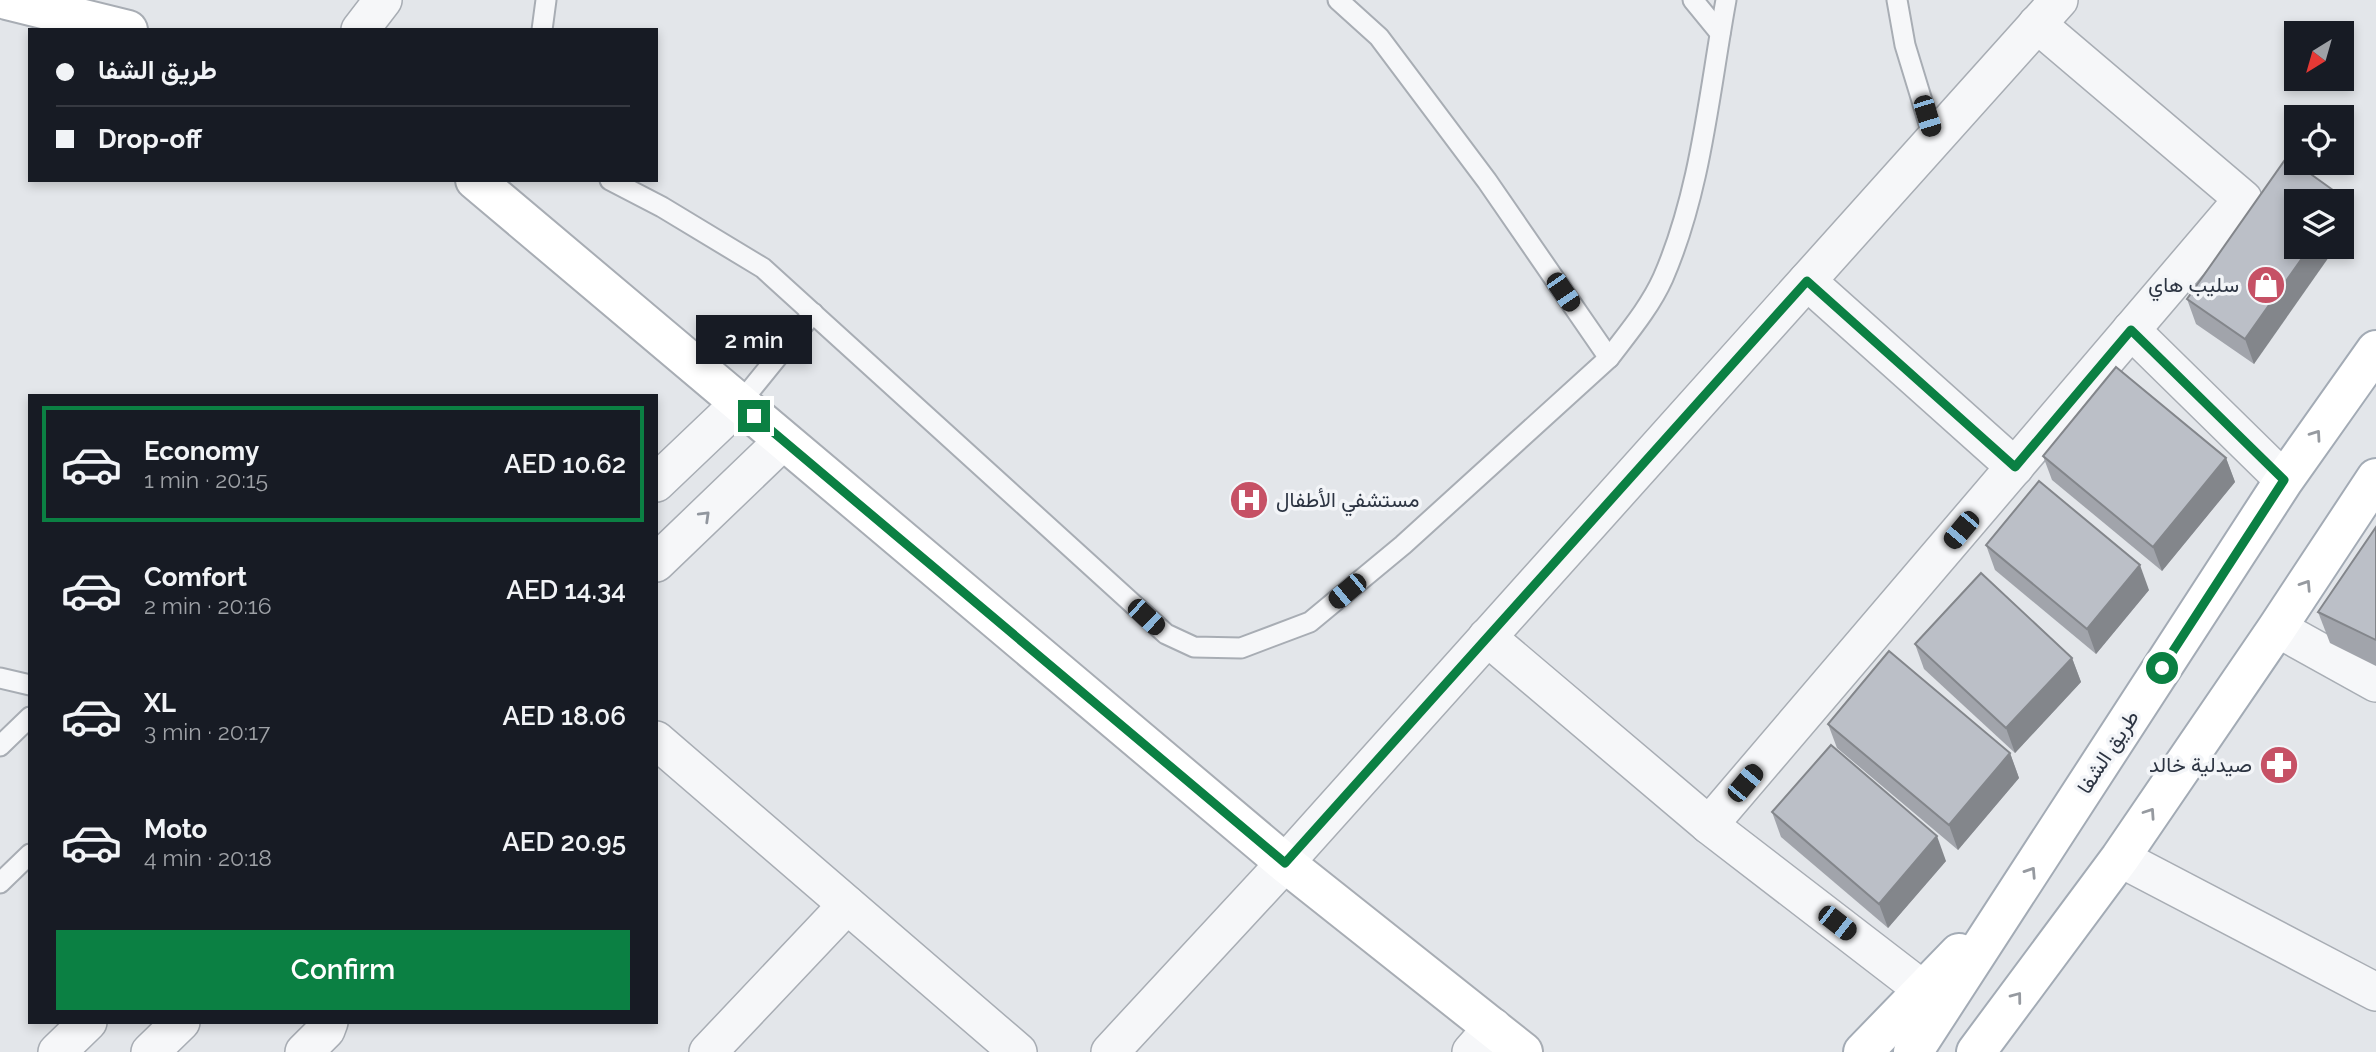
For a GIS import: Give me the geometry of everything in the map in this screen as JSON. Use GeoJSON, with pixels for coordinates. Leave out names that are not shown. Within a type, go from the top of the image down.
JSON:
{"type":"FeatureCollection","features":[{"type":"Feature","properties":{"kind":"main road"},"geometry":{"type":"LineString","coordinates":[[10,0],[120,28]]}},
{"type":"Feature","properties":{"kind":"main road"},"geometry":{"type":"LineString","coordinates":[[477,182],[1285,863],[1482,1039],[1523,1052]]}},
{"type":"Feature","properties":{"kind":"main road","name":"طريق الشفا"},"geometry":{"type":"LineString","coordinates":[[1913,1052],[2284,480],[2376,350]]}},
{"type":"Feature","properties":{"kind":"main road"},"geometry":{"type":"LineString","coordinates":[[1976,1052],[2120,858],[2376,478]]}},
{"type":"Feature","properties":{"kind":"main road"},"geometry":{"type":"LineString","coordinates":[[1863,1052],[1922,989],[2011,903]]}},
{"type":"Feature","properties":{"kind":"street"},"geometry":{"type":"LineString","coordinates":[[362,28],[383,0]]}},
{"type":"Feature","properties":{"kind":"street"},"geometry":{"type":"LineString","coordinates":[[1110,1052],[1285,863],[2048,12],[2243,199],[1709,825]]}},
{"type":"Feature","properties":{"kind":"street"},"geometry":{"type":"LineString","coordinates":[[1807,281],[2015,467]]}},
{"type":"Feature","properties":{"kind":"street"},"geometry":{"type":"LineString","coordinates":[[2131,330],[2284,480]]}},
{"type":"Feature","properties":{"kind":"street"},"geometry":{"type":"LineString","coordinates":[[658,481],[740,403]]}},
{"type":"Feature","properties":{"kind":"street"},"geometry":{"type":"LineString","coordinates":[[658,561],[783,440]]}},
{"type":"Feature","properties":{"kind":"street"},"geometry":{"type":"LineString","coordinates":[[2277,628],[2376,683]]}},
{"type":"Feature","properties":{"kind":"street"},"geometry":{"type":"LineString","coordinates":[[1487,637],[1709,825],[1922,989]]}},
{"type":"Feature","properties":{"kind":"street"},"geometry":{"type":"LineString","coordinates":[[658,742],[1018,1052]]}},
{"type":"Feature","properties":{"kind":"street"},"geometry":{"type":"LineString","coordinates":[[2120,858],[2376,992]]}},
{"type":"Feature","properties":{"kind":"street"},"geometry":{"type":"LineString","coordinates":[[708,1052],[847,905]]}},
{"type":"Feature","properties":{"kind":"street"},"geometry":{"type":"LineString","coordinates":[[57,1052],[86,1024]]}},
{"type":"Feature","properties":{"kind":"street"},"geometry":{"type":"LineString","coordinates":[[150,1052],[179,1024]]}},
{"type":"Feature","properties":{"kind":"street"},"geometry":{"type":"LineString","coordinates":[[303,1052],[326,1030],[328,1024]]}},
{"type":"Feature","properties":{"kind":"lane"},"geometry":{"type":"LineString","coordinates":[[542,28],[546,0]]}},
{"type":"Feature","properties":{"kind":"lane"},"geometry":{"type":"LineString","coordinates":[[1338,0],[1379,37],[1487,181],[1609,358]]}},
{"type":"Feature","properties":{"kind":"lane"},"geometry":{"type":"LineString","coordinates":[[1693,0],[1720,33]]}},
{"type":"Feature","properties":{"kind":"lane"},"geometry":{"type":"LineString","coordinates":[[614,182],[662,207],[763,268],[1166,634],[1194,647],[1241,648],[1310,622],[1403,545],[1609,358],[1636,324],[1662,280],[1691,200],[1726,0]]}},
{"type":"Feature","properties":{"kind":"lane"},"geometry":{"type":"LineString","coordinates":[[1897,0],[1905,45],[1934,140]]}},
{"type":"Feature","properties":{"kind":"lane"},"geometry":{"type":"LineString","coordinates":[[740,403],[813,313]]}},
{"type":"Feature","properties":{"kind":"lane"},"geometry":{"type":"LineString","coordinates":[[0,678],[28,685]]}},
{"type":"Feature","properties":{"kind":"lane"},"geometry":{"type":"LineString","coordinates":[[0,746],[28,719]]}},
{"type":"Feature","properties":{"kind":"lane"},"geometry":{"type":"LineString","coordinates":[[0,883],[28,856]]}},
{"type":"Feature","properties":{"kind":"building"},"geometry":{"type":"Polygon","coordinates":[[[2284,161],[2284,175],[2312,175],[2331,189],[2284,189],[2284,259],[2302,259],[2245,339],[2187,299],[2284,161]]]}},
{"type":"Feature","properties":{"kind":"building"},"geometry":{"type":"Polygon","coordinates":[[[2116,367],[2226,458],[2153,547],[2043,456],[2116,367]]]}},
{"type":"Feature","properties":{"kind":"building"},"geometry":{"type":"Polygon","coordinates":[[[2039,481],[2140,565],[2087,629],[1986,545],[2039,481]]]}},
{"type":"Feature","properties":{"kind":"building"},"geometry":{"type":"Polygon","coordinates":[[[2376,527],[2376,640],[2318,612],[2376,527]]]}},
{"type":"Feature","properties":{"kind":"building"},"geometry":{"type":"Polygon","coordinates":[[[1981,573],[2072,658],[2006,728],[1915,644],[1981,573]]]}},
{"type":"Feature","properties":{"kind":"building"},"geometry":{"type":"Polygon","coordinates":[[[1889,651],[2010,753],[1949,825],[1828,724],[1889,651]]]}},
{"type":"Feature","properties":{"kind":"building"},"geometry":{"type":"Polygon","coordinates":[[[1831,745],[1937,836],[1879,904],[1772,812],[1831,745]]]}},
{"type":"Feature","properties":{"kind":"place","name":"سليب هاي"},"geometry":{"type":"Point","coordinates":[2266,285]}},
{"type":"Feature","properties":{"kind":"place","name":"مستشفي الأطفال"},"geometry":{"type":"Point","coordinates":[1249,500]}},
{"type":"Feature","properties":{"kind":"place","name":"صيدلية خالد"},"geometry":{"type":"Point","coordinates":[2279,765]}},
{"type":"Feature","properties":{"kind":"route"},"geometry":{"type":"LineString","coordinates":[[754,416],[1285,863],[1807,281],[2015,467],[2131,330],[2284,480],[2162,668]]}}]}
